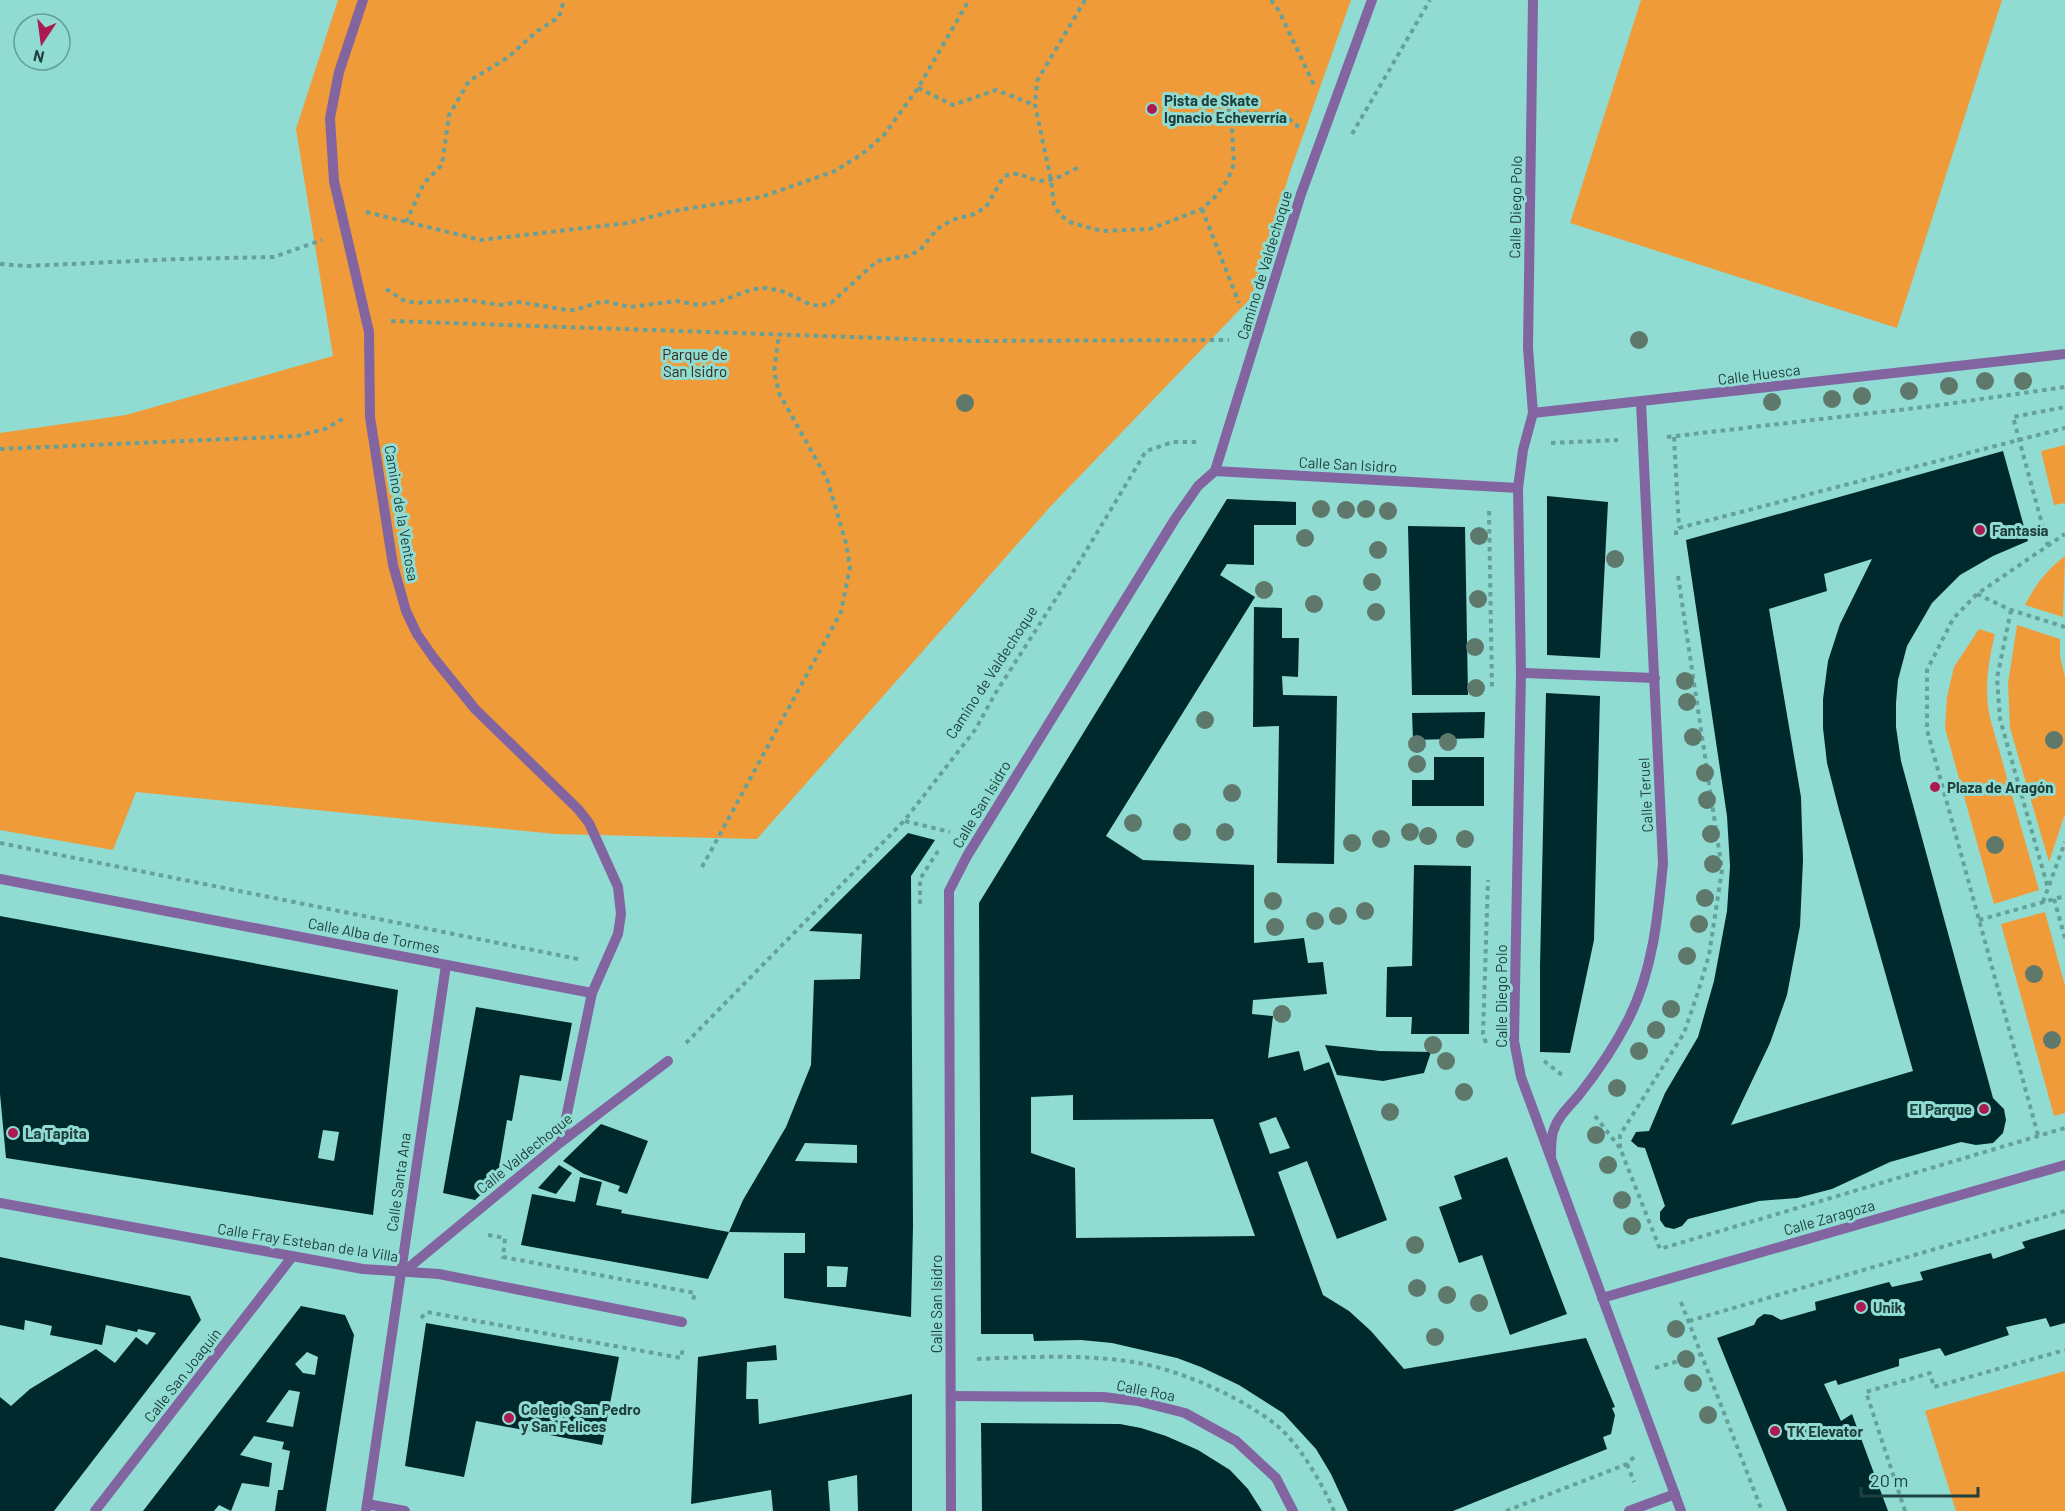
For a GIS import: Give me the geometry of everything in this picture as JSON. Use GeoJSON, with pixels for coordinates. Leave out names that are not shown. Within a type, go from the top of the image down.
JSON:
{"type":"FeatureCollection","features":[{"type":"Feature","properties":{"kind":"street","name":"Camino de la Ventosa"},"geometry":{"type":"LineString","coordinates":[[363,0],[339,72],[330,118],[334,182],[369,332],[370,417],[393,565],[406,611],[422,642],[475,709],[578,809],[589,823],[618,887],[621,914],[618,934],[592,993]]}},
{"type":"Feature","properties":{"kind":"street","name":"Camino de Valdechoque"},"geometry":{"type":"LineString","coordinates":[[1215,471],[1301,194],[1372,0]]}},
{"type":"Feature","properties":{"kind":"street","name":"Calle Diego Polo"},"geometry":{"type":"LineString","coordinates":[[1533,0],[1528,348],[1533,413]]}},
{"type":"Feature","properties":{"kind":"street","name":"Calle Huesca"},"geometry":{"type":"LineString","coordinates":[[1533,413],[2065,354]]}},
{"type":"Feature","properties":{"kind":"street","name":"Calle Teruel"},"geometry":{"type":"LineString","coordinates":[[1551,1158],[1552,1132],[1560,1116],[1611,1052],[1630,1016],[1646,975],[1658,925],[1664,863],[1641,402]]}},
{"type":"Feature","properties":{"kind":"street"},"geometry":{"type":"LineString","coordinates":[[1518,488],[1523,450],[1533,413]]}},
{"type":"Feature","properties":{"kind":"street","name":"Calle San Isidro"},"geometry":{"type":"LineString","coordinates":[[951,1511],[949,891],[967,856],[1175,519],[1198,486],[1215,471],[1518,488]]}},
{"type":"Feature","properties":{"kind":"street","name":"Calle Diego Polo"},"geometry":{"type":"LineString","coordinates":[[1518,488],[1521,673],[1514,1041],[1521,1077],[1681,1511]]}},
{"type":"Feature","properties":{"kind":"street"},"geometry":{"type":"LineString","coordinates":[[1521,673],[1655,678]]}},
{"type":"Feature","properties":{"kind":"street","name":"Calle Alba de Tormes"},"geometry":{"type":"LineString","coordinates":[[0,879],[592,993]]}},
{"type":"Feature","properties":{"kind":"street","name":"Calle Santa Ana"},"geometry":{"type":"LineString","coordinates":[[366,1508],[446,964]]}},
{"type":"Feature","properties":{"kind":"street"},"geometry":{"type":"LineString","coordinates":[[561,1142],[592,993]]}},
{"type":"Feature","properties":{"kind":"street","name":"Calle Valdechoque"},"geometry":{"type":"LineString","coordinates":[[402,1273],[561,1142],[668,1061]]}},
{"type":"Feature","properties":{"kind":"street","name":"Calle Zaragoza"},"geometry":{"type":"LineString","coordinates":[[1602,1298],[2065,1165]]}},
{"type":"Feature","properties":{"kind":"street","name":"Calle Fray Esteban de la Villa"},"geometry":{"type":"LineString","coordinates":[[0,1203],[363,1269],[439,1274],[682,1322]]}},
{"type":"Feature","properties":{"kind":"street","name":"Calle San Joaquín"},"geometry":{"type":"LineString","coordinates":[[95,1511],[292,1257]]}},
{"type":"Feature","properties":{"kind":"street","name":"Calle Roa"},"geometry":{"type":"LineString","coordinates":[[951,1396],[1103,1397],[1138,1401],[1185,1413],[1236,1441],[1276,1478],[1293,1511]]}},
{"type":"Feature","properties":{"kind":"street"},"geometry":{"type":"LineString","coordinates":[[1629,1511],[1674,1494]]}},
{"type":"Feature","properties":{"kind":"street"},"geometry":{"type":"LineString","coordinates":[[366,1508],[405,1511]]}},
{"type":"Feature","properties":{"kind":"path"},"geometry":{"type":"LineString","coordinates":[[406,222],[424,183],[442,165],[450,115],[469,81],[507,58],[536,32],[559,17],[564,0]]}},
{"type":"Feature","properties":{"kind":"path"},"geometry":{"type":"LineString","coordinates":[[339,205],[481,240],[628,223],[673,211],[761,197],[835,171],[862,154],[884,135],[918,88],[969,0]]}},
{"type":"Feature","properties":{"kind":"path"},"geometry":{"type":"LineString","coordinates":[[1085,0],[1037,81],[1035,105],[1054,205],[1060,215],[1072,223],[1102,231],[1150,229],[1202,209],[1227,181],[1234,164],[1229,111],[1284,115],[1320,143]]}},
{"type":"Feature","properties":{"kind":"path"},"geometry":{"type":"LineString","coordinates":[[1271,0],[1279,11],[1318,94]]}},
{"type":"Feature","properties":{"kind":"path"},"geometry":{"type":"LineString","coordinates":[[1348,138],[1355,130],[1430,0]]}},
{"type":"Feature","properties":{"kind":"path"},"geometry":{"type":"LineString","coordinates":[[918,88],[953,105],[996,90],[1035,105]]}},
{"type":"Feature","properties":{"kind":"path"},"geometry":{"type":"LineString","coordinates":[[383,286],[403,300],[416,303],[467,300],[500,305],[519,302],[567,310],[575,310],[603,301],[630,307],[677,301],[698,305],[718,302],[753,289],[767,288],[785,292],[809,304],[819,306],[831,303],[877,261],[908,256],[920,250],[938,229],[952,220],[974,214],[986,207],[1004,176],[1016,173],[1035,180],[1051,180],[1081,166]]}},
{"type":"Feature","properties":{"kind":"path"},"geometry":{"type":"LineString","coordinates":[[1202,209],[1243,312]]}},
{"type":"Feature","properties":{"kind":"path"},"geometry":{"type":"LineString","coordinates":[[371,221],[373,213]]}},
{"type":"Feature","properties":{"kind":"path"},"geometry":{"type":"LineString","coordinates":[[0,264],[26,266],[274,257],[346,232]]}},
{"type":"Feature","properties":{"kind":"path"},"geometry":{"type":"LineString","coordinates":[[366,321],[967,341],[1236,340]]}},
{"type":"Feature","properties":{"kind":"path"},"geometry":{"type":"LineString","coordinates":[[702,867],[842,612],[850,567],[846,543],[827,479],[779,393],[774,371],[779,334]]}},
{"type":"Feature","properties":{"kind":"path"},"geometry":{"type":"LineString","coordinates":[[1679,528],[1674,437],[1933,406],[2065,387]]}},
{"type":"Feature","properties":{"kind":"path"},"geometry":{"type":"LineString","coordinates":[[0,449],[297,436],[325,429],[370,403]]}},
{"type":"Feature","properties":{"kind":"path"},"geometry":{"type":"LineString","coordinates":[[2048,546],[2013,417],[2065,407]]}},
{"type":"Feature","properties":{"kind":"path"},"geometry":{"type":"LineString","coordinates":[[1676,543],[1676,529],[1679,528],[2065,428]]}},
{"type":"Feature","properties":{"kind":"path"},"geometry":{"type":"LineString","coordinates":[[1540,443],[1625,439]]}},
{"type":"Feature","properties":{"kind":"path","name":"Camino de Valdechoque"},"geometry":{"type":"LineString","coordinates":[[668,1061],[904,820],[975,730],[1146,451],[1173,442],[1204,442]]}},
{"type":"Feature","properties":{"kind":"path"},"geometry":{"type":"LineString","coordinates":[[1488,504],[1492,692]]}},
{"type":"Feature","properties":{"kind":"path"},"geometry":{"type":"LineString","coordinates":[[2038,1135],[1927,730],[1927,670],[1953,619],[1977,594],[2065,534]]}},
{"type":"Feature","properties":{"kind":"path"},"geometry":{"type":"LineString","coordinates":[[1676,566],[1722,870],[1708,955],[1684,1033],[1620,1135],[1620,1148],[1660,1249],[2065,1128]]}},
{"type":"Feature","properties":{"kind":"path"},"geometry":{"type":"LineString","coordinates":[[1977,594],[2011,610],[2065,627]]}},
{"type":"Feature","properties":{"kind":"path"},"geometry":{"type":"LineString","coordinates":[[2011,610],[1997,678],[2000,719],[2048,888]]}},
{"type":"Feature","properties":{"kind":"path"},"geometry":{"type":"LineString","coordinates":[[904,820],[950,832]]}},
{"type":"Feature","properties":{"kind":"path"},"geometry":{"type":"LineString","coordinates":[[2043,902],[2065,842]]}},
{"type":"Feature","properties":{"kind":"path"},"geometry":{"type":"LineString","coordinates":[[0,843],[605,965]]}},
{"type":"Feature","properties":{"kind":"path"},"geometry":{"type":"LineString","coordinates":[[1487,1044],[1484,1034],[1489,876]]}},
{"type":"Feature","properties":{"kind":"path"},"geometry":{"type":"LineString","coordinates":[[1979,920],[2065,896]]}},
{"type":"Feature","properties":{"kind":"path"},"geometry":{"type":"LineString","coordinates":[[2054,899],[2065,938]]}},
{"type":"Feature","properties":{"kind":"path"},"geometry":{"type":"LineString","coordinates":[[1559,1071],[1569,1068]]}},
{"type":"Feature","properties":{"kind":"path"},"geometry":{"type":"LineString","coordinates":[[1689,1321],[2065,1211]]}},
{"type":"Feature","properties":{"kind":"path"},"geometry":{"type":"LineString","coordinates":[[455,1229],[506,1238],[503,1257],[695,1293]]}},
{"type":"Feature","properties":{"kind":"path"},"geometry":{"type":"LineString","coordinates":[[1680,1298],[1762,1511]]}},
{"type":"Feature","properties":{"kind":"path"},"geometry":{"type":"LineString","coordinates":[[419,1321],[427,1312],[681,1358]]}},
{"type":"Feature","properties":{"kind":"path"},"geometry":{"type":"LineString","coordinates":[[1905,1511],[1866,1392],[1930,1373],[1934,1387],[2065,1350]]}},
{"type":"Feature","properties":{"kind":"path"},"geometry":{"type":"LineString","coordinates":[[1662,1366],[1702,1354]]}},
{"type":"Feature","properties":{"kind":"path"},"geometry":{"type":"LineString","coordinates":[[974,1359],[1091,1358],[1134,1362],[1180,1376],[1230,1396],[1276,1425],[1309,1463],[1334,1511]]}},
{"type":"Feature","properties":{"kind":"path"},"geometry":{"type":"LineString","coordinates":[[1506,1511],[1627,1464],[1638,1450]]}},
{"type":"Feature","properties":{"kind":"green space","name":"Parque de San Isidro"},"geometry":{"type":"Polygon","coordinates":[[[338,0],[1351,0],[1290,172],[1251,298],[1049,508],[757,839],[555,834],[136,792],[113,850],[0,830],[0,433],[126,415],[333,356],[296,129],[338,0]]]}},
{"type":"Feature","properties":{"kind":"green space"},"geometry":{"type":"Polygon","coordinates":[[[1641,0],[2002,0],[1897,328],[1570,223],[1641,0]]]}},
{"type":"Feature","properties":{"kind":"green space"},"geometry":{"type":"Polygon","coordinates":[[[2065,445],[2065,503],[2054,505],[2041,451],[2065,445]]]}},
{"type":"Feature","properties":{"kind":"green space"},"geometry":{"type":"Polygon","coordinates":[[[2065,556],[2063,617],[2025,605],[2042,578],[2065,556]]]}},
{"type":"Feature","properties":{"kind":"green space"},"geometry":{"type":"Polygon","coordinates":[[[2017,625],[2060,639],[2060,656],[2065,677],[2065,814],[2049,862],[2010,728],[2008,684],[2017,625]]]}},
{"type":"Feature","properties":{"kind":"green space"},"geometry":{"type":"Polygon","coordinates":[[[1979,629],[1995,634],[1988,676],[1987,697],[1990,718],[2039,890],[1994,904],[1945,728],[1947,697],[1954,667],[1979,629]]]}},
{"type":"Feature","properties":{"kind":"green space"},"geometry":{"type":"Polygon","coordinates":[[[2045,912],[2065,986],[2065,1113],[2054,1116],[2001,924],[2045,912]]]}},
{"type":"Feature","properties":{"kind":"green space"},"geometry":{"type":"Polygon","coordinates":[[[2065,1371],[2065,1511],[1956,1511],[1925,1411],[2065,1371]]]}},
{"type":"Feature","properties":{"kind":"building"},"geometry":{"type":"Polygon","coordinates":[[[2003,451],[2028,541],[1993,556],[1960,575],[1932,603],[1907,646],[1898,680],[1896,703],[1896,727],[1901,761],[1993,1098],[2004,1109],[2006,1120],[2003,1133],[1993,1143],[1976,1145],[1961,1142],[1890,1162],[1832,1189],[1797,1198],[1759,1201],[1688,1219],[1682,1226],[1674,1229],[1665,1227],[1660,1220],[1660,1212],[1665,1206],[1645,1148],[1638,1147],[1631,1141],[1636,1132],[1649,1131],[1665,1093],[1698,1037],[1714,981],[1727,911],[1730,866],[1727,816],[1686,540],[2003,451]],[[1872,559],[1824,574],[1827,591],[1769,609],[1801,797],[1803,860],[1800,926],[1787,995],[1770,1043],[1731,1125],[1913,1071],[1827,763],[1823,728],[1823,699],[1828,661],[1840,624],[1872,559]]]}},
{"type":"Feature","properties":{"kind":"building"},"geometry":{"type":"Polygon","coordinates":[[[1547,496],[1608,502],[1600,658],[1547,655],[1547,496]]]}},
{"type":"Feature","properties":{"kind":"building"},"geometry":{"type":"Polygon","coordinates":[[[1227,499],[1296,502],[1296,525],[1254,525],[1254,565],[1227,564],[1220,575],[1255,597],[1106,836],[1143,860],[1254,865],[1254,943],[1304,938],[1308,963],[1323,962],[1327,994],[1253,1000],[1252,1014],[1273,1016],[1268,1058],[1299,1051],[1304,1071],[1329,1062],[1387,1220],[1337,1239],[1307,1161],[1278,1172],[1323,1295],[1349,1311],[1371,1331],[1404,1369],[1586,1338],[1615,1407],[1612,1408],[1615,1415],[1611,1434],[1603,1437],[1607,1449],[1453,1511],[1348,1511],[1331,1474],[1316,1449],[1283,1413],[1239,1385],[1177,1358],[1112,1343],[1081,1340],[1034,1341],[1033,1334],[981,1334],[979,903],[1227,499]],[[1073,1095],[1031,1097],[1031,1153],[1075,1168],[1076,1238],[1255,1236],[1213,1119],[1073,1120],[1073,1095]],[[1276,1117],[1259,1123],[1270,1154],[1290,1148],[1276,1117]]]}},
{"type":"Feature","properties":{"kind":"building"},"geometry":{"type":"Polygon","coordinates":[[[1408,526],[1465,527],[1468,695],[1412,695],[1408,526]]]}},
{"type":"Feature","properties":{"kind":"building"},"geometry":{"type":"Polygon","coordinates":[[[1254,607],[1282,608],[1282,638],[1299,638],[1298,677],[1282,676],[1283,695],[1337,696],[1334,864],[1277,863],[1279,726],[1253,727],[1254,607]]]}},
{"type":"Feature","properties":{"kind":"building"},"geometry":{"type":"Polygon","coordinates":[[[1546,693],[1600,696],[1594,940],[1570,1053],[1540,1052],[1546,693]]]}},
{"type":"Feature","properties":{"kind":"building"},"geometry":{"type":"Polygon","coordinates":[[[1485,712],[1484,738],[1413,740],[1412,713],[1485,712]]]}},
{"type":"Feature","properties":{"kind":"building"},"geometry":{"type":"Polygon","coordinates":[[[1434,757],[1484,757],[1484,806],[1412,806],[1412,780],[1434,780],[1434,757]]]}},
{"type":"Feature","properties":{"kind":"building"},"geometry":{"type":"Polygon","coordinates":[[[908,833],[935,840],[911,876],[913,1226],[911,1317],[784,1298],[784,1253],[805,1253],[805,1233],[729,1232],[743,1200],[786,1127],[811,1065],[814,980],[860,979],[862,934],[809,931],[908,833]],[[805,1143],[795,1161],[857,1163],[857,1145],[805,1143]],[[827,1266],[827,1287],[846,1287],[848,1267],[827,1266]]]}},
{"type":"Feature","properties":{"kind":"building"},"geometry":{"type":"Polygon","coordinates":[[[1414,865],[1471,866],[1469,1034],[1411,1034],[1412,1017],[1386,1017],[1387,967],[1412,966],[1414,865]]]}},
{"type":"Feature","properties":{"kind":"building"},"geometry":{"type":"Polygon","coordinates":[[[0,916],[398,990],[373,1215],[6,1158],[0,1094],[0,916]],[[323,1130],[318,1158],[334,1161],[339,1132],[323,1130]]]}},
{"type":"Feature","properties":{"kind":"building"},"geometry":{"type":"Polygon","coordinates":[[[476,1007],[572,1023],[561,1081],[520,1075],[512,1121],[507,1120],[498,1174],[503,1174],[475,1200],[443,1193],[476,1007]]]}},
{"type":"Feature","properties":{"kind":"building"},"geometry":{"type":"Polygon","coordinates":[[[1325,1045],[1380,1051],[1431,1052],[1424,1073],[1383,1081],[1337,1075],[1325,1045]]]}},
{"type":"Feature","properties":{"kind":"building"},"geometry":{"type":"Polygon","coordinates":[[[601,1124],[648,1141],[627,1194],[618,1191],[620,1186],[584,1174],[563,1161],[601,1124]]]}},
{"type":"Feature","properties":{"kind":"building"},"geometry":{"type":"Polygon","coordinates":[[[1507,1157],[1567,1314],[1510,1335],[1482,1255],[1459,1263],[1439,1207],[1462,1199],[1454,1176],[1507,1157]]]}},
{"type":"Feature","properties":{"kind":"building"},"geometry":{"type":"Polygon","coordinates":[[[559,1165],[572,1173],[556,1194],[538,1188],[559,1165]]]}},
{"type":"Feature","properties":{"kind":"building"},"geometry":{"type":"Polygon","coordinates":[[[580,1177],[602,1182],[596,1205],[622,1210],[621,1213],[729,1232],[708,1279],[521,1245],[532,1194],[575,1202],[580,1177]]]}},
{"type":"Feature","properties":{"kind":"building"},"geometry":{"type":"Polygon","coordinates":[[[2065,1229],[2065,1323],[2050,1327],[2046,1318],[2006,1327],[2009,1335],[1945,1356],[1940,1348],[1899,1359],[1899,1366],[1838,1385],[1836,1380],[1824,1384],[1841,1421],[1852,1414],[1888,1511],[1787,1511],[1717,1338],[1754,1325],[1757,1319],[1764,1314],[1781,1320],[1816,1310],[1815,1302],[1889,1282],[1892,1287],[1923,1280],[1920,1272],[1991,1253],[1993,1259],[2025,1248],[2022,1242],[2065,1229]]]}},
{"type":"Feature","properties":{"kind":"building"},"geometry":{"type":"Polygon","coordinates":[[[0,1257],[190,1296],[201,1320],[54,1511],[0,1511],[0,1397],[11,1406],[30,1389],[96,1349],[115,1363],[136,1337],[147,1345],[156,1333],[138,1329],[137,1332],[106,1325],[102,1345],[50,1335],[52,1326],[25,1320],[24,1330],[0,1325],[0,1257]]]}},
{"type":"Feature","properties":{"kind":"building"},"geometry":{"type":"Polygon","coordinates":[[[301,1306],[345,1315],[354,1335],[326,1511],[275,1511],[278,1490],[283,1490],[290,1451],[282,1449],[284,1442],[254,1436],[240,1455],[272,1463],[269,1487],[242,1483],[231,1511],[219,1505],[214,1511],[143,1511],[301,1306]],[[307,1352],[295,1364],[303,1373],[315,1375],[318,1357],[307,1352]],[[289,1390],[266,1422],[293,1427],[300,1392],[289,1390]]]}},
{"type":"Feature","properties":{"kind":"building","name":"Colegio San Pedro y San Felices"},"geometry":{"type":"Polygon","coordinates":[[[426,1323],[619,1357],[602,1445],[476,1421],[464,1477],[405,1466],[426,1323]]]}},
{"type":"Feature","properties":{"kind":"building"},"geometry":{"type":"Polygon","coordinates":[[[776,1345],[777,1360],[747,1362],[746,1399],[758,1399],[759,1424],[912,1394],[912,1511],[858,1511],[857,1475],[828,1481],[830,1511],[773,1511],[771,1490],[691,1504],[698,1357],[776,1345]]]}},
{"type":"Feature","properties":{"kind":"building"},"geometry":{"type":"Polygon","coordinates":[[[981,1423],[1120,1424],[1141,1428],[1198,1450],[1230,1470],[1248,1489],[1262,1511],[982,1511],[981,1423]]]}},
{"type":"Feature","properties":{"kind":"place","name":"Pista de Skate Ignacio Echeverría"},"geometry":{"type":"Point","coordinates":[1152,109]}},
{"type":"Feature","properties":{"kind":"place","name":"Fantasía"},"geometry":{"type":"Point","coordinates":[1980,530]}},
{"type":"Feature","properties":{"kind":"place","name":"Plaza de Aragón"},"geometry":{"type":"Point","coordinates":[1935,787]}},
{"type":"Feature","properties":{"kind":"place","name":"El Parque"},"geometry":{"type":"Point","coordinates":[1984,1109]}},
{"type":"Feature","properties":{"kind":"place","name":"La Tapita"},"geometry":{"type":"Point","coordinates":[13,1133]}},
{"type":"Feature","properties":{"kind":"place","name":"Unik"},"geometry":{"type":"Point","coordinates":[1861,1307]}},
{"type":"Feature","properties":{"kind":"place","name":"Colegio San Pedro y San Felices"},"geometry":{"type":"Point","coordinates":[509,1418]}},
{"type":"Feature","properties":{"kind":"place","name":"TK Elevator"},"geometry":{"type":"Point","coordinates":[1775,1431]}}]}
